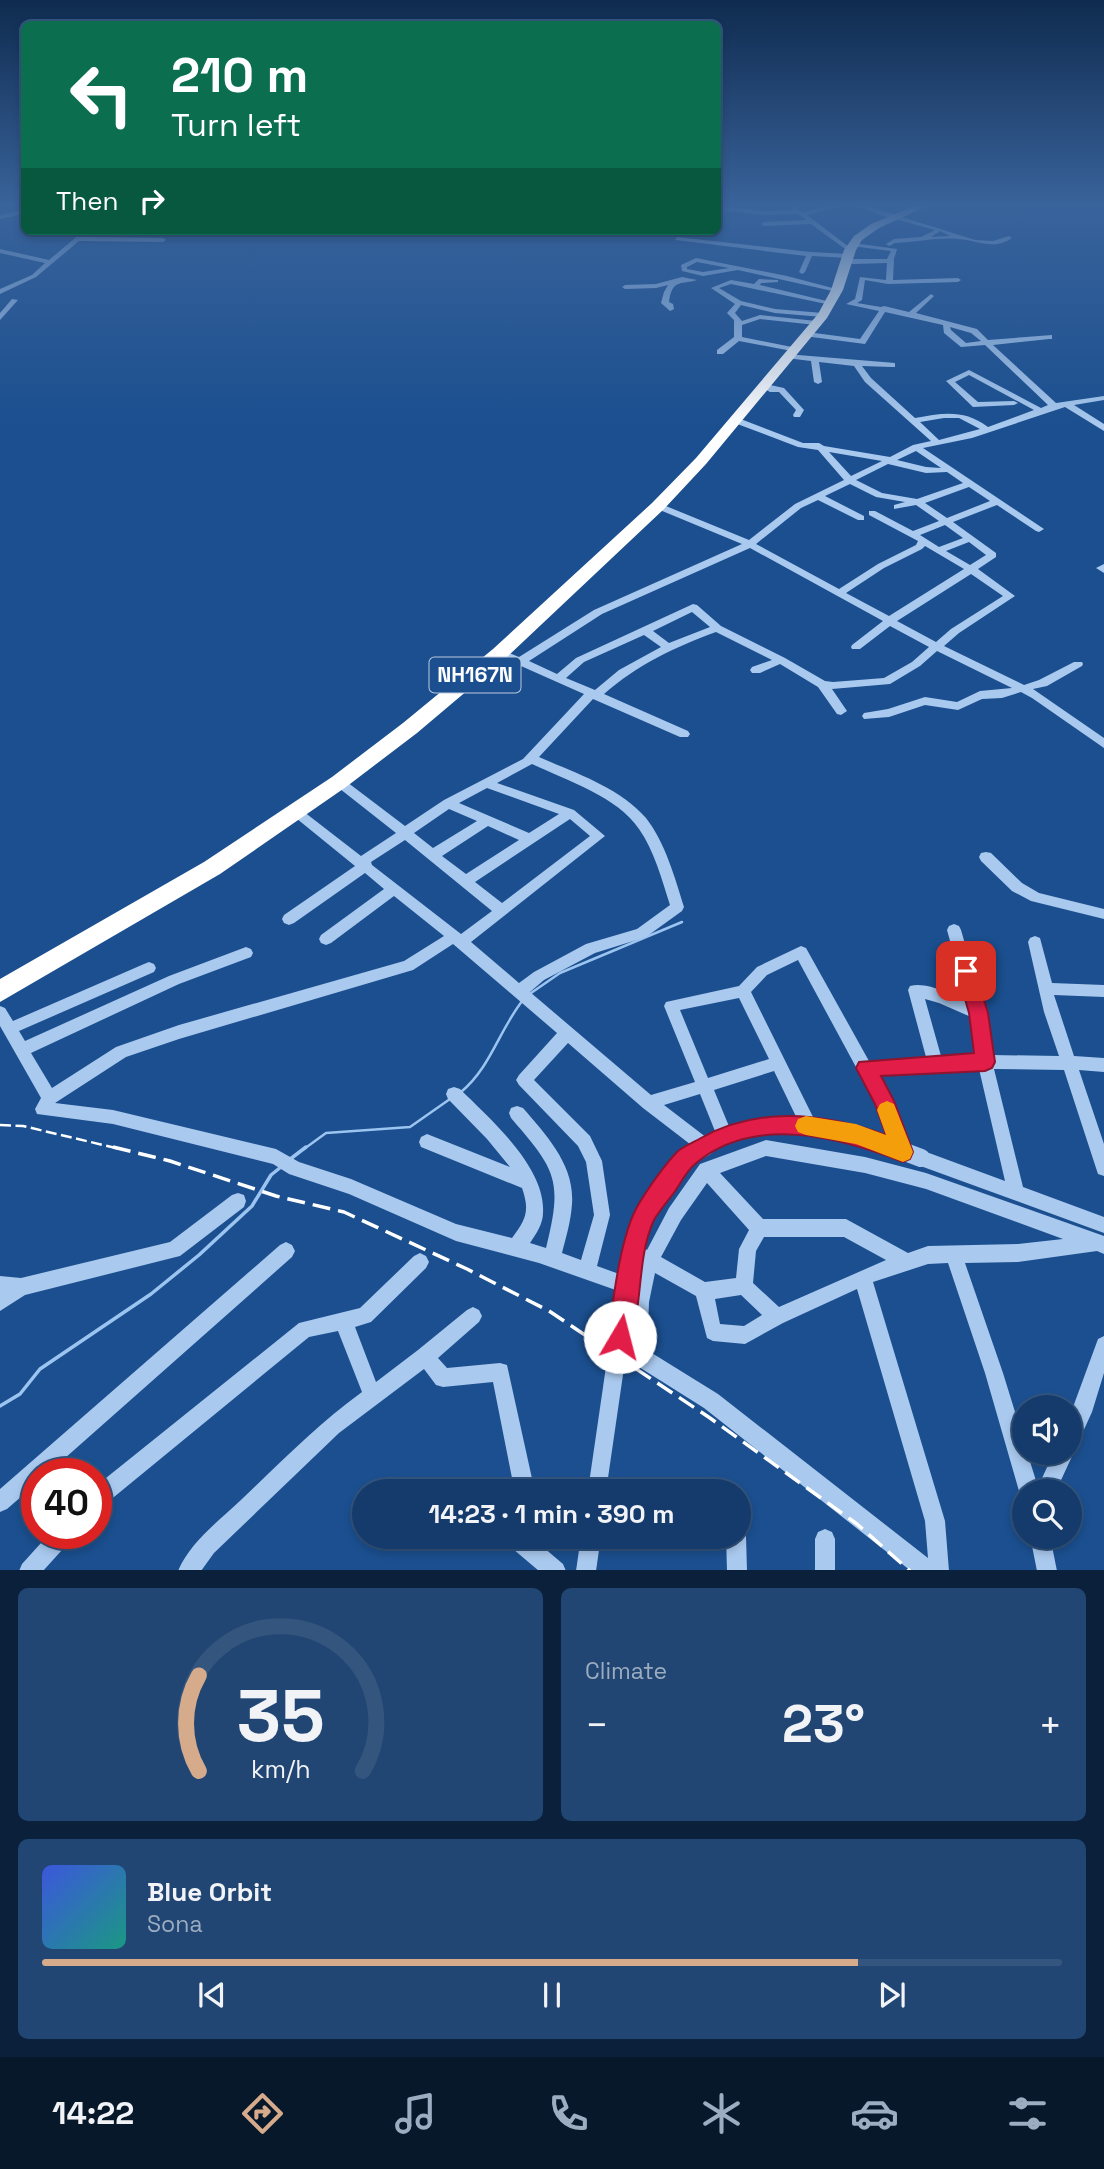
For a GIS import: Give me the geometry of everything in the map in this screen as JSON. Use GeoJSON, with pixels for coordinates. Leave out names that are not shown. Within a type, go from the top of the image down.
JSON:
{"type":"FeatureCollection","features":[{"type":"Feature","properties":{"kind":"highway","name":"NH167N"},"geometry":{"type":"LineString","coordinates":[[0,991],[169,895],[339,782],[410,728],[500,653],[658,506],[701,461],[823,313],[838,279]]}},
{"type":"Feature","properties":{"kind":"street"},"geometry":{"type":"LineString","coordinates":[[0,292],[27,279]]}},
{"type":"Feature","properties":{"kind":"street"},"geometry":{"type":"LineString","coordinates":[[625,286],[648,287],[682,279]]}},
{"type":"Feature","properties":{"kind":"street"},"geometry":{"type":"LineString","coordinates":[[697,279],[739,303],[771,310],[823,313]]}},
{"type":"Feature","properties":{"kind":"street"},"geometry":{"type":"LineString","coordinates":[[756,286],[765,279]]}},
{"type":"Feature","properties":{"kind":"street"},"geometry":{"type":"LineString","coordinates":[[770,279],[798,281]]}},
{"type":"Feature","properties":{"kind":"street"},"geometry":{"type":"LineString","coordinates":[[790,279],[798,281],[823,313]]}},
{"type":"Feature","properties":{"kind":"street"},"geometry":{"type":"LineString","coordinates":[[862,279],[858,300],[850,304],[884,308],[974,331],[1054,405]]}},
{"type":"Feature","properties":{"kind":"street"},"geometry":{"type":"LineString","coordinates":[[872,279],[888,282],[958,280]]}},
{"type":"Feature","properties":{"kind":"street"},"geometry":{"type":"LineString","coordinates":[[670,309],[669,304],[665,303],[665,294],[675,281]]}},
{"type":"Feature","properties":{"kind":"street"},"geometry":{"type":"LineString","coordinates":[[714,288],[731,282],[756,286],[823,313],[862,342],[884,308]]}},
{"type":"Feature","properties":{"kind":"street"},"geometry":{"type":"LineString","coordinates":[[640,293],[648,287]]}},
{"type":"Feature","properties":{"kind":"street"},"geometry":{"type":"LineString","coordinates":[[911,314],[932,296]]}},
{"type":"Feature","properties":{"kind":"street"},"geometry":{"type":"LineString","coordinates":[[0,318],[14,300]]}},
{"type":"Feature","properties":{"kind":"street"},"geometry":{"type":"LineString","coordinates":[[738,338],[738,324],[731,313],[739,303]]}},
{"type":"Feature","properties":{"kind":"street"},"geometry":{"type":"LineString","coordinates":[[738,324],[760,317],[823,313]]}},
{"type":"Feature","properties":{"kind":"street"},"geometry":{"type":"LineString","coordinates":[[946,323],[947,331],[960,344],[1049,337]]}},
{"type":"Feature","properties":{"kind":"street"},"geometry":{"type":"LineString","coordinates":[[738,338],[815,359],[892,365]]}},
{"type":"Feature","properties":{"kind":"street"},"geometry":{"type":"LineString","coordinates":[[720,352],[738,338]]}},
{"type":"Feature","properties":{"kind":"street"},"geometry":{"type":"LineString","coordinates":[[815,359],[818,382]]}},
{"type":"Feature","properties":{"kind":"street"},"geometry":{"type":"LineString","coordinates":[[856,364],[868,380],[936,441]]}},
{"type":"Feature","properties":{"kind":"street"},"geometry":{"type":"LineString","coordinates":[[1014,403],[976,405],[950,381],[969,372],[1043,412]]}},
{"type":"Feature","properties":{"kind":"street"},"geometry":{"type":"LineString","coordinates":[[764,385],[773,390],[781,390],[800,410],[797,415]]}},
{"type":"Feature","properties":{"kind":"street"},"geometry":{"type":"LineString","coordinates":[[520,662],[598,612],[750,544],[798,506],[916,447],[987,430],[1043,412],[1054,405],[1104,398]]}},
{"type":"Feature","properties":{"kind":"street"},"geometry":{"type":"LineString","coordinates":[[1066,404],[1104,428]]}},
{"type":"Feature","properties":{"kind":"street"},"geometry":{"type":"LineString","coordinates":[[914,421],[959,414],[971,418],[987,430]]}},
{"type":"Feature","properties":{"kind":"street"},"geometry":{"type":"LineString","coordinates":[[735,420],[769,435],[801,444],[908,464],[932,473],[949,468]]}},
{"type":"Feature","properties":{"kind":"street"},"geometry":{"type":"LineString","coordinates":[[819,446],[849,480],[878,495],[918,502],[993,555],[891,620],[856,647]]}},
{"type":"Feature","properties":{"kind":"street"},"geometry":{"type":"LineString","coordinates":[[916,447],[1039,529]]}},
{"type":"Feature","properties":{"kind":"street"},"geometry":{"type":"LineString","coordinates":[[897,507],[971,483]]}},
{"type":"Feature","properties":{"kind":"street"},"geometry":{"type":"LineString","coordinates":[[817,496],[862,518]]}},
{"type":"Feature","properties":{"kind":"street"},"geometry":{"type":"LineString","coordinates":[[918,538],[945,521],[998,501]]}},
{"type":"Feature","properties":{"kind":"street"},"geometry":{"type":"LineString","coordinates":[[658,506],[750,544],[936,646],[1036,695],[1104,744]]}},
{"type":"Feature","properties":{"kind":"street"},"geometry":{"type":"LineString","coordinates":[[558,680],[580,660],[693,607],[717,628],[822,684],[833,686],[886,681],[916,664],[936,646],[1010,596],[939,550],[872,513]]}},
{"type":"Feature","properties":{"kind":"street"},"geometry":{"type":"LineString","coordinates":[[841,592],[881,566],[919,547],[918,538]]}},
{"type":"Feature","properties":{"kind":"street"},"geometry":{"type":"LineString","coordinates":[[939,550],[969,539]]}},
{"type":"Feature","properties":{"kind":"street"},"geometry":{"type":"LineString","coordinates":[[289,919],[448,803],[488,784],[531,758],[592,695],[620,673],[668,647],[717,628]]}},
{"type":"Feature","properties":{"kind":"street"},"geometry":{"type":"LineString","coordinates":[[645,631],[668,647]]}},
{"type":"Feature","properties":{"kind":"street"},"geometry":{"type":"LineString","coordinates":[[500,653],[684,734]]}},
{"type":"Feature","properties":{"kind":"street"},"geometry":{"type":"LineString","coordinates":[[756,670],[781,660]]}},
{"type":"Feature","properties":{"kind":"street"},"geometry":{"type":"LineString","coordinates":[[868,716],[889,713],[925,701],[958,706],[980,695],[1002,694],[1043,682],[1078,664]]}},
{"type":"Feature","properties":{"kind":"street"},"geometry":{"type":"LineString","coordinates":[[822,684],[841,711]]}},
{"type":"Feature","properties":{"kind":"street"},"geometry":{"type":"LineString","coordinates":[[519,992],[539,976],[591,948],[640,933],[677,907],[641,821],[626,807],[531,758]]}},
{"type":"Feature","properties":{"kind":"street"},"geometry":{"type":"LineString","coordinates":[[339,782],[502,911]]}},
{"type":"Feature","properties":{"kind":"street"},"geometry":{"type":"LineString","coordinates":[[488,784],[570,813],[598,834],[599,838],[560,864],[502,911],[408,966],[179,1032],[121,1052],[49,1098],[43,1109],[113,1117],[276,1157],[295,1168],[351,1187],[456,1231],[552,1259],[627,1285]]}},
{"type":"Feature","properties":{"kind":"street"},"geometry":{"type":"LineString","coordinates":[[448,803],[530,838]]}},
{"type":"Feature","properties":{"kind":"street"},"geometry":{"type":"LineString","coordinates":[[295,811],[395,888],[649,1103],[705,1146]]}},
{"type":"Feature","properties":{"kind":"street"},"geometry":{"type":"LineString","coordinates":[[466,881],[570,813]]}},
{"type":"Feature","properties":{"kind":"street"},"geometry":{"type":"LineString","coordinates":[[433,855],[488,820]]}},
{"type":"Feature","properties":{"kind":"street"},"geometry":{"type":"LineString","coordinates":[[986,857],[1017,887],[1035,897],[1104,914]]}},
{"type":"Feature","properties":{"kind":"street"},"geometry":{"type":"LineString","coordinates":[[326,939],[395,888]]}},
{"type":"Feature","properties":{"kind":"street"},"geometry":{"type":"LineString","coordinates":[[954,930],[978,1013],[985,1062],[1016,1192]]}},
{"type":"Feature","properties":{"kind":"street"},"geometry":{"type":"LineString","coordinates":[[1035,942],[1046,989],[1104,1168]]}},
{"type":"Feature","properties":{"kind":"street"},"geometry":{"type":"LineString","coordinates":[[725,1136],[671,1006],[743,991],[762,971],[801,951],[883,1101],[903,1152]]}},
{"type":"Feature","properties":{"kind":"street"},"geometry":{"type":"LineString","coordinates":[[21,1050],[174,981],[246,953]]}},
{"type":"Feature","properties":{"kind":"street"},"geometry":{"type":"LineString","coordinates":[[9,1029],[149,968]]}},
{"type":"Feature","properties":{"kind":"street"},"geometry":{"type":"LineString","coordinates":[[1046,989],[1104,991]]}},
{"type":"Feature","properties":{"kind":"street"},"geometry":{"type":"LineString","coordinates":[[935,1063],[915,990],[942,997],[978,1013]]}},
{"type":"Feature","properties":{"kind":"street"},"geometry":{"type":"LineString","coordinates":[[743,991],[809,1126]]}},
{"type":"Feature","properties":{"kind":"street"},"geometry":{"type":"LineString","coordinates":[[0,1012],[49,1098]]}},
{"type":"Feature","properties":{"kind":"street"},"geometry":{"type":"LineString","coordinates":[[568,1032],[524,1080],[584,1141],[594,1161],[602,1215],[587,1271]]}},
{"type":"Feature","properties":{"kind":"street"},"geometry":{"type":"LineString","coordinates":[[866,1068],[985,1062],[1104,1065]]}},
{"type":"Feature","properties":{"kind":"street"},"geometry":{"type":"LineString","coordinates":[[649,1103],[778,1063]]}},
{"type":"Feature","properties":{"kind":"street"},"geometry":{"type":"LineString","coordinates":[[454,1094],[514,1155],[534,1197],[536,1216],[516,1248]]}},
{"type":"Feature","properties":{"kind":"street"},"geometry":{"type":"LineString","coordinates":[[517,1113],[552,1157],[564,1189],[564,1205],[552,1259]]}},
{"type":"Feature","properties":{"kind":"street"},"geometry":{"type":"LineString","coordinates":[[928,1570],[711,1401],[638,1355],[645,1215],[687,1157],[705,1146],[725,1136],[763,1126],[809,1126],[856,1134],[1104,1225]]}},
{"type":"Feature","properties":{"kind":"street"},"geometry":{"type":"LineString","coordinates":[[427,1142],[527,1182]]}},
{"type":"Feature","properties":{"kind":"street"},"geometry":{"type":"LineString","coordinates":[[599,1479],[627,1285],[643,1256],[706,1170],[766,1148],[865,1165],[926,1181],[1101,1244]]}},
{"type":"Feature","properties":{"kind":"street"},"geometry":{"type":"LineString","coordinates":[[706,1170],[759,1228],[846,1228],[908,1262]]}},
{"type":"Feature","properties":{"kind":"street"},"geometry":{"type":"LineString","coordinates":[[0,1284],[21,1287],[174,1250],[238,1201]]}},
{"type":"Feature","properties":{"kind":"street"},"geometry":{"type":"LineString","coordinates":[[744,1286],[748,1249],[759,1228]]}},
{"type":"Feature","properties":{"kind":"street"},"geometry":{"type":"LineString","coordinates":[[704,1291],[713,1332],[745,1335],[777,1317],[863,1278],[928,1255],[1018,1253],[1101,1244]]}},
{"type":"Feature","properties":{"kind":"street"},"geometry":{"type":"LineString","coordinates":[[0,1502],[286,1251]]}},
{"type":"Feature","properties":{"kind":"street"},"geometry":{"type":"LineString","coordinates":[[954,1255],[994,1373],[1025,1479]]}},
{"type":"Feature","properties":{"kind":"street"},"geometry":{"type":"LineString","coordinates":[[643,1256],[704,1291],[744,1286]]}},
{"type":"Feature","properties":{"kind":"street"},"geometry":{"type":"LineString","coordinates":[[112,1486],[305,1329],[365,1316],[420,1262]]}},
{"type":"Feature","properties":{"kind":"street"},"geometry":{"type":"LineString","coordinates":[[863,1278],[935,1521],[939,1570]]}},
{"type":"Feature","properties":{"kind":"street"},"geometry":{"type":"LineString","coordinates":[[744,1286],[777,1317]]}},
{"type":"Feature","properties":{"kind":"street"},"geometry":{"type":"LineString","coordinates":[[0,1302],[21,1287]]}},
{"type":"Feature","properties":{"kind":"street"},"geometry":{"type":"LineString","coordinates":[[188,1570],[207,1546],[332,1426],[425,1357],[473,1316]]}},
{"type":"Feature","properties":{"kind":"street"},"geometry":{"type":"LineString","coordinates":[[343,1321],[373,1397]]}},
{"type":"Feature","properties":{"kind":"street"},"geometry":{"type":"LineString","coordinates":[[1082,1412],[1104,1345]]}},
{"type":"Feature","properties":{"kind":"street"},"geometry":{"type":"LineString","coordinates":[[425,1357],[443,1378],[500,1373],[522,1479]]}},
{"type":"Feature","properties":{"kind":"street"},"geometry":{"type":"LineString","coordinates":[[825,1538],[825,1570]]}},
{"type":"Feature","properties":{"kind":"street"},"geometry":{"type":"LineString","coordinates":[[29,1570],[49,1549]]}},
{"type":"Feature","properties":{"kind":"street"},"geometry":{"type":"LineString","coordinates":[[529,1549],[556,1570]]}},
{"type":"Feature","properties":{"kind":"street"},"geometry":{"type":"LineString","coordinates":[[586,1570],[588,1549]]}},
{"type":"Feature","properties":{"kind":"street"},"geometry":{"type":"LineString","coordinates":[[736,1549],[737,1570]]}},
{"type":"Feature","properties":{"kind":"street"},"geometry":{"type":"LineString","coordinates":[[1043,1549],[1047,1570]]}},
{"type":"Feature","properties":{"kind":"waterway"},"geometry":{"type":"LineString","coordinates":[[531,993],[560,973],[682,922]]}},
{"type":"Feature","properties":{"kind":"waterway"},"geometry":{"type":"LineString","coordinates":[[461,1092],[480,1071],[523,1000]]}},
{"type":"Feature","properties":{"kind":"waterway"},"geometry":{"type":"LineString","coordinates":[[304,1149],[326,1133],[410,1127],[450,1099]]}},
{"type":"Feature","properties":{"kind":"waterway"},"geometry":{"type":"LineString","coordinates":[[289,1160],[306,1147]]}},
{"type":"Feature","properties":{"kind":"waterway"},"geometry":{"type":"LineString","coordinates":[[0,1406],[20,1394],[40,1369],[151,1294],[199,1255],[252,1206],[271,1175],[281,1167]]}},
{"type":"Feature","properties":{"kind":"railway"},"geometry":{"type":"LineString","coordinates":[[0,1125],[23,1126],[120,1149]]}},
{"type":"Feature","properties":{"kind":"railway"},"geometry":{"type":"LineString","coordinates":[[113,1147],[170,1161],[276,1196],[344,1212],[467,1269],[549,1311],[710,1418],[857,1524],[909,1570]]}},
{"type":"Feature","properties":{"kind":"slow traffic"},"geometry":{"type":"LineString","coordinates":[[806,1126],[817,1125],[856,1134],[903,1152],[887,1110]]}},
{"type":"Feature","properties":{"kind":"route"},"geometry":{"type":"LineString","coordinates":[[620,1337],[629,1272],[645,1215],[687,1157],[725,1136],[763,1126],[817,1125],[856,1134],[903,1152],[883,1101],[866,1068],[985,1062],[978,1013],[966,971]]}}]}
